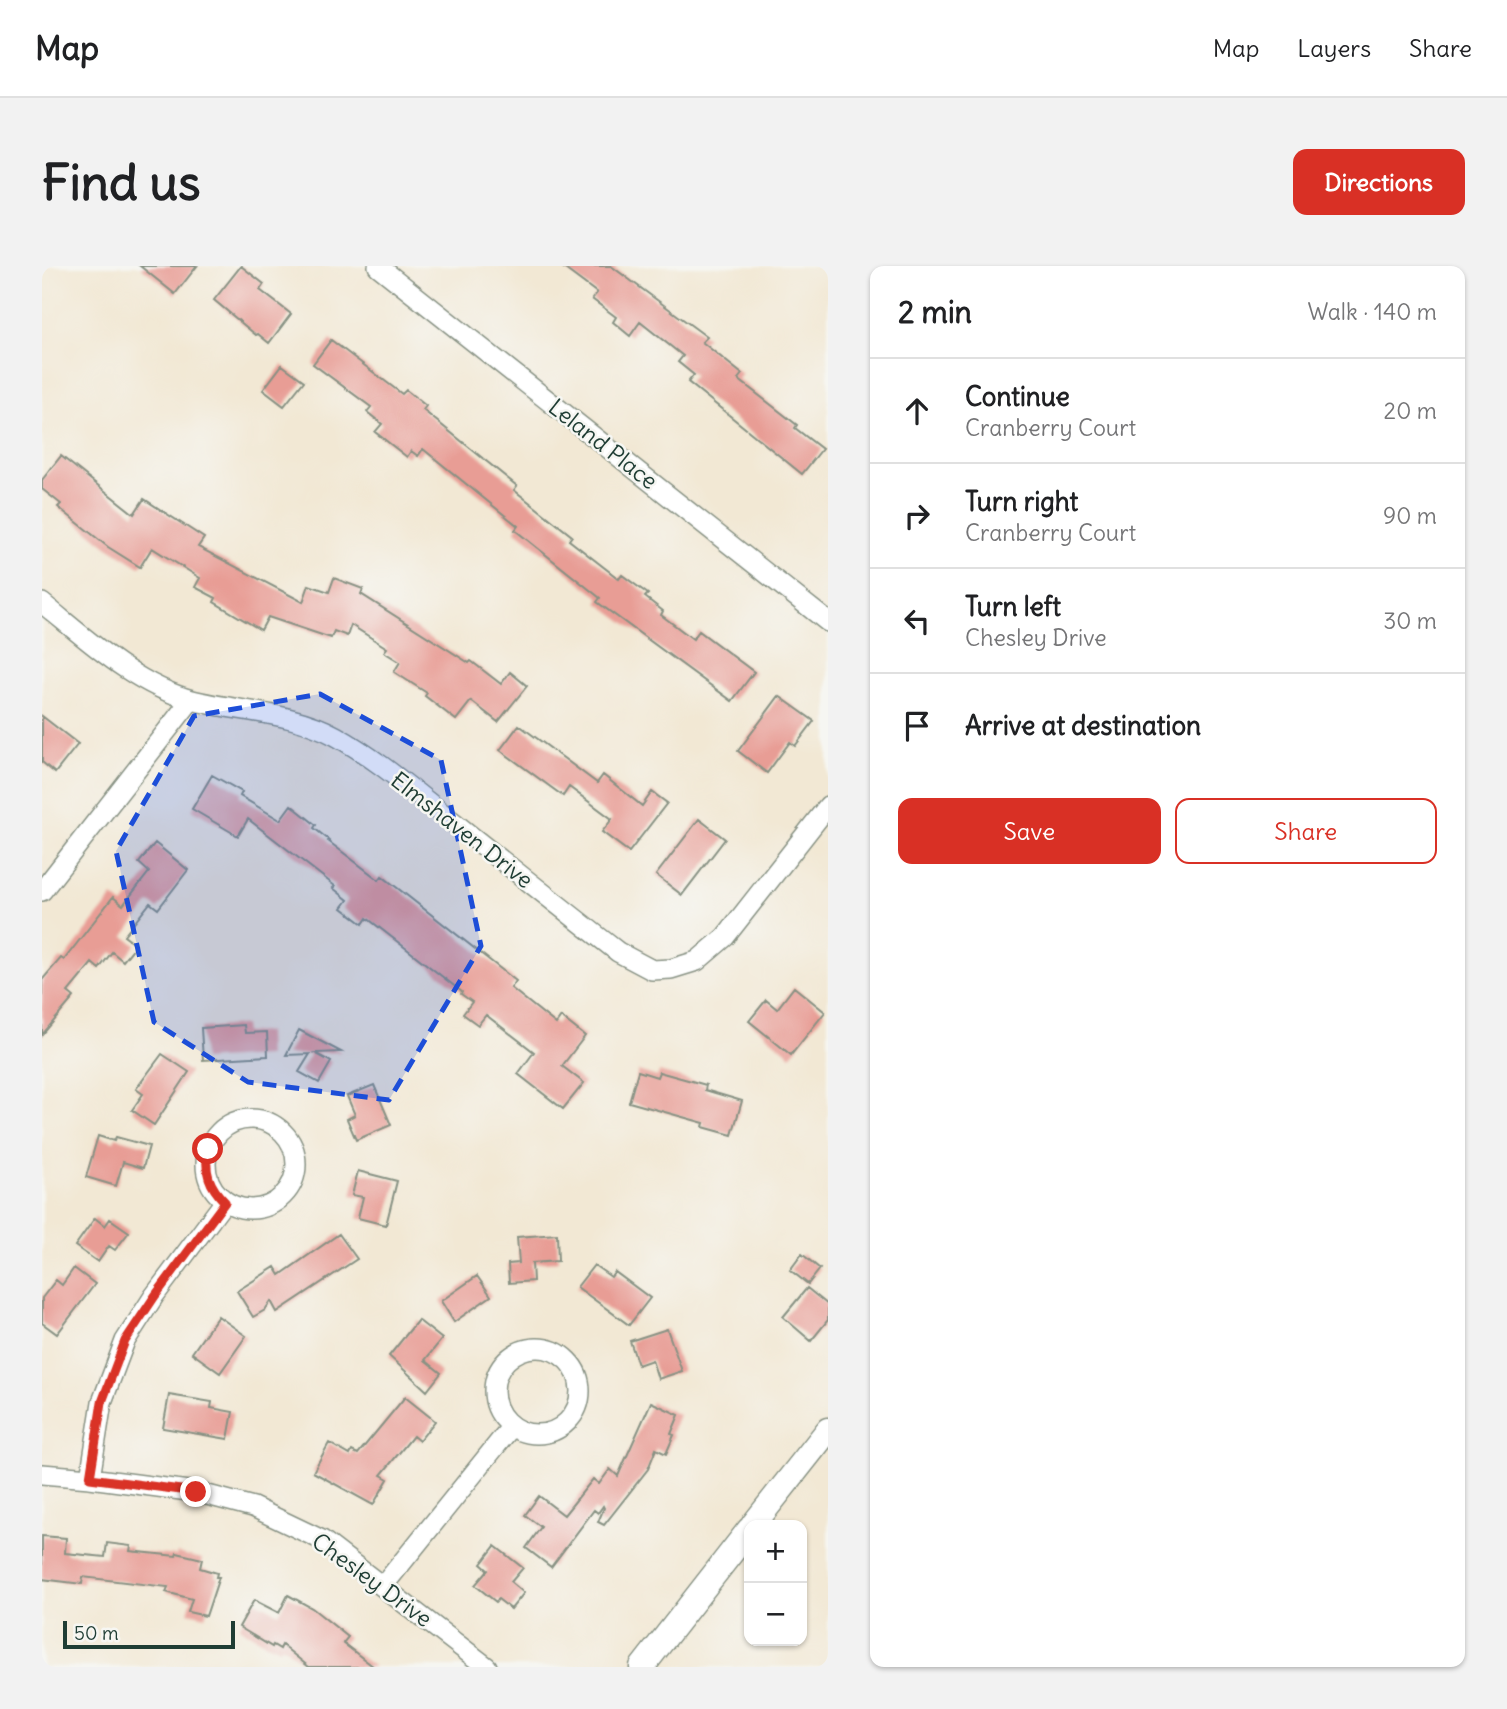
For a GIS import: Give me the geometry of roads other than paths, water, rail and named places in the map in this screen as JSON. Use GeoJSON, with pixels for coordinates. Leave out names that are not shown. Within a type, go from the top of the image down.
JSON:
{"type":"FeatureCollection","features":[{"type":"Feature","properties":{"kind":"street","name":"Leland Place"},"geometry":{"type":"LineString","coordinates":[[378,266],[828,622]]}},
{"type":"Feature","properties":{"kind":"street","name":"Elmshaven Drive"},"geometry":{"type":"LineString","coordinates":[[42,603],[98,648],[154,687],[191,700],[295,720],[338,737],[409,787],[618,952],[652,970],[671,969],[697,961],[725,937],[828,806]]}},
{"type":"Feature","properties":{"kind":"street"},"geometry":{"type":"LineString","coordinates":[[42,891],[191,700]]}},
{"type":"Feature","properties":{"kind":"street"},"geometry":{"type":"LineString","coordinates":[[254,1119],[269,1123],[281,1131],[290,1143],[295,1157],[295,1172],[290,1186],[281,1198],[268,1206],[253,1209],[239,1208],[225,1202],[208,1178],[208,1149],[215,1137],[226,1127],[254,1119]]}},
{"type":"Feature","properties":{"kind":"street"},"geometry":{"type":"LineString","coordinates":[[90,1478],[102,1402],[125,1341],[225,1202]]}},
{"type":"Feature","properties":{"kind":"street"},"geometry":{"type":"LineString","coordinates":[[541,1348],[566,1359],[575,1369],[580,1390],[575,1412],[566,1423],[554,1431],[525,1433],[512,1426],[502,1416],[496,1404],[497,1376],[504,1365],[514,1355],[541,1348]]}},
{"type":"Feature","properties":{"kind":"street"},"geometry":{"type":"LineString","coordinates":[[383,1586],[512,1426]]}},
{"type":"Feature","properties":{"kind":"street"},"geometry":{"type":"LineString","coordinates":[[757,1520],[828,1430]]}},
{"type":"Feature","properties":{"kind":"street","name":"Chesley Drive"},"geometry":{"type":"LineString","coordinates":[[42,1474],[196,1492],[253,1507],[322,1540],[487,1667]]}},
{"type":"Feature","properties":{"kind":"street"},"geometry":{"type":"LineString","coordinates":[[642,1667],[744,1536]]}}]}
